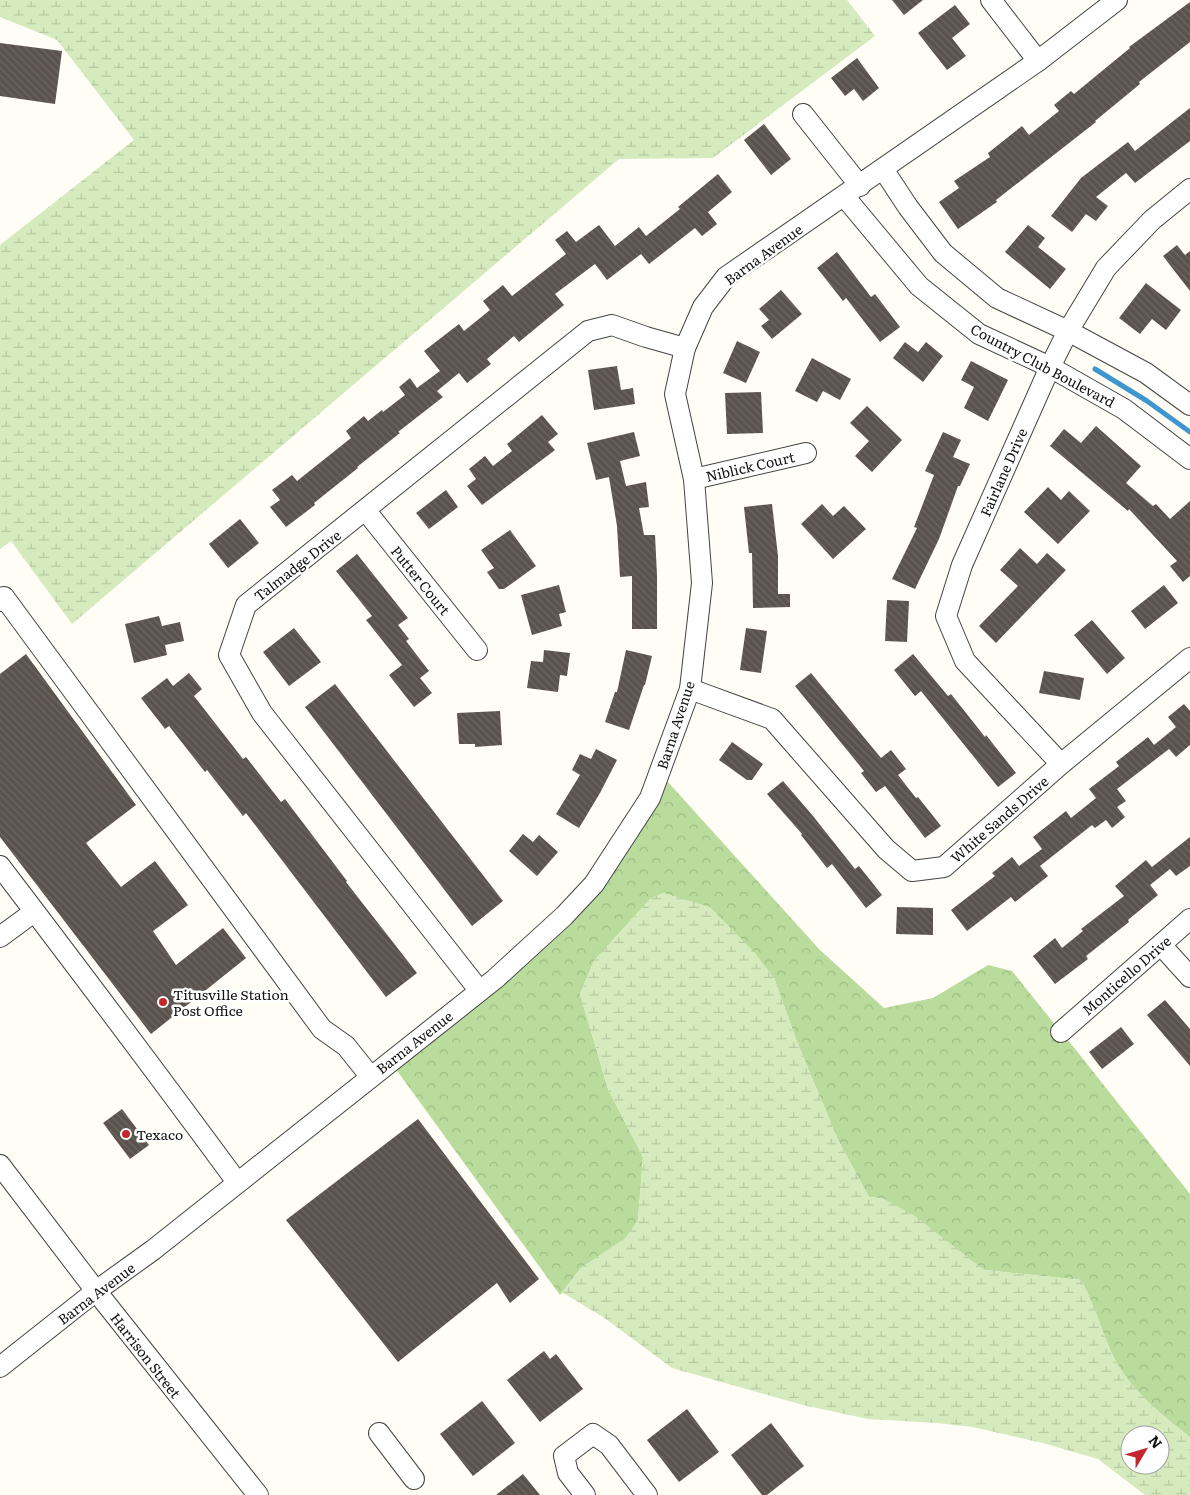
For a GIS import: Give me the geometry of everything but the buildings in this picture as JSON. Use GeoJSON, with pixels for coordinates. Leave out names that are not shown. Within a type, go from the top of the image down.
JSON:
{"type":"FeatureCollection","features":[{"type":"Feature","properties":{"kind":"street"},"geometry":{"type":"LineString","coordinates":[[991,0],[1038,61]]}},
{"type":"Feature","properties":{"kind":"street","name":"Barna Avenue"},"geometry":{"type":"LineString","coordinates":[[0,1367],[153,1250],[494,979],[564,916],[594,884],[650,798],[690,689],[702,583],[694,479],[674,394],[685,348],[703,307],[726,278],[1038,61],[1117,0]]}},
{"type":"Feature","properties":{"kind":"street","name":"Country Club Boulevard"},"geometry":{"type":"LineString","coordinates":[[804,114],[852,191],[919,286],[979,334],[1050,367],[1124,409],[1190,458]]}},
{"type":"Feature","properties":{"kind":"street"},"geometry":{"type":"LineString","coordinates":[[884,169],[908,207],[943,253],[998,298],[1068,331],[1146,373],[1190,405]]}},
{"type":"Feature","properties":{"kind":"street","name":"Fairlane Drive"},"geometry":{"type":"LineString","coordinates":[[1061,764],[965,661],[946,616],[962,565],[1050,367],[1068,331],[1106,268],[1152,220],[1190,189]]}},
{"type":"Feature","properties":{"kind":"street","name":"Talmadge Drive"},"geometry":{"type":"LineString","coordinates":[[479,990],[262,713],[229,655],[246,605],[366,511],[588,331],[612,325],[685,348]]}},
{"type":"Feature","properties":{"kind":"street","name":"Niblick Court"},"geometry":{"type":"LineString","coordinates":[[694,479],[806,453]]}},
{"type":"Feature","properties":{"kind":"street","name":"Putter Court"},"geometry":{"type":"LineString","coordinates":[[366,511],[477,650]]}},
{"type":"Feature","properties":{"kind":"street"},"geometry":{"type":"LineString","coordinates":[[0,600],[4,597],[322,1029],[346,1046],[370,1076]]}},
{"type":"Feature","properties":{"kind":"street","name":"White Sands Drive"},"geometry":{"type":"LineString","coordinates":[[690,689],[772,719],[886,849],[912,871],[944,867],[1061,764],[1190,658]]}},
{"type":"Feature","properties":{"kind":"street"},"geometry":{"type":"LineString","coordinates":[[0,866],[155,1070],[237,1182]]}},
{"type":"Feature","properties":{"kind":"street"},"geometry":{"type":"LineString","coordinates":[[0,937],[34,912]]}},
{"type":"Feature","properties":{"kind":"street","name":"Monticello Drive"},"geometry":{"type":"LineString","coordinates":[[1061,1032],[1190,918]]}},
{"type":"Feature","properties":{"kind":"street"},"geometry":{"type":"LineString","coordinates":[[1161,945],[1190,977]]}},
{"type":"Feature","properties":{"kind":"street","name":"Harrison Street"},"geometry":{"type":"LineString","coordinates":[[0,1165],[96,1292],[258,1495]]}},
{"type":"Feature","properties":{"kind":"street"},"geometry":{"type":"LineString","coordinates":[[379,1433],[414,1479]]}},
{"type":"Feature","properties":{"kind":"street"},"geometry":{"type":"LineString","coordinates":[[585,1495],[568,1473],[564,1456],[593,1434],[609,1445],[647,1495]]}},
{"type":"Feature","properties":{"kind":"green space"},"geometry":{"type":"Polygon","coordinates":[[[0,0],[847,0],[875,36],[713,158],[619,159],[72,624],[11,541],[0,549],[0,245],[134,140],[57,40],[0,17],[0,0]]]}},
{"type":"Feature","properties":{"kind":"green space"},"geometry":{"type":"Polygon","coordinates":[[[667,781],[820,950],[884,1008],[933,998],[988,965],[1012,971],[1056,1026],[1049,1032],[1060,1044],[1066,1038],[1076,1050],[1190,1194],[1190,1437],[1146,1400],[1127,1379],[1112,1354],[1081,1280],[984,1270],[884,1199],[869,1197],[838,1140],[797,1042],[774,978],[676,897],[663,893],[650,899],[594,961],[580,994],[608,1089],[643,1157],[638,1220],[626,1238],[581,1268],[560,1295],[395,1068],[500,985],[667,781]]]}},
{"type":"Feature","properties":{"kind":"green space"},"geometry":{"type":"Polygon","coordinates":[[[663,893],[710,907],[755,953],[774,978],[797,1042],[838,1140],[869,1197],[884,1199],[915,1216],[984,1270],[1081,1280],[1112,1354],[1127,1379],[1146,1400],[1190,1437],[1190,1495],[1145,1495],[1098,1459],[1043,1443],[972,1427],[868,1419],[803,1405],[672,1368],[603,1317],[563,1293],[560,1295],[581,1268],[626,1238],[638,1220],[643,1157],[608,1089],[580,994],[594,961],[650,899],[663,893]]]}},
{"type":"Feature","properties":{"kind":"waterway"},"geometry":{"type":"LineString","coordinates":[[1095,369],[1147,401],[1190,432]]}},
{"type":"Feature","properties":{"kind":"place","name":"Titusville Station Post Office"},"geometry":{"type":"Point","coordinates":[163,1002]}},
{"type":"Feature","properties":{"kind":"place","name":"Texaco"},"geometry":{"type":"Point","coordinates":[126,1134]}}]}
